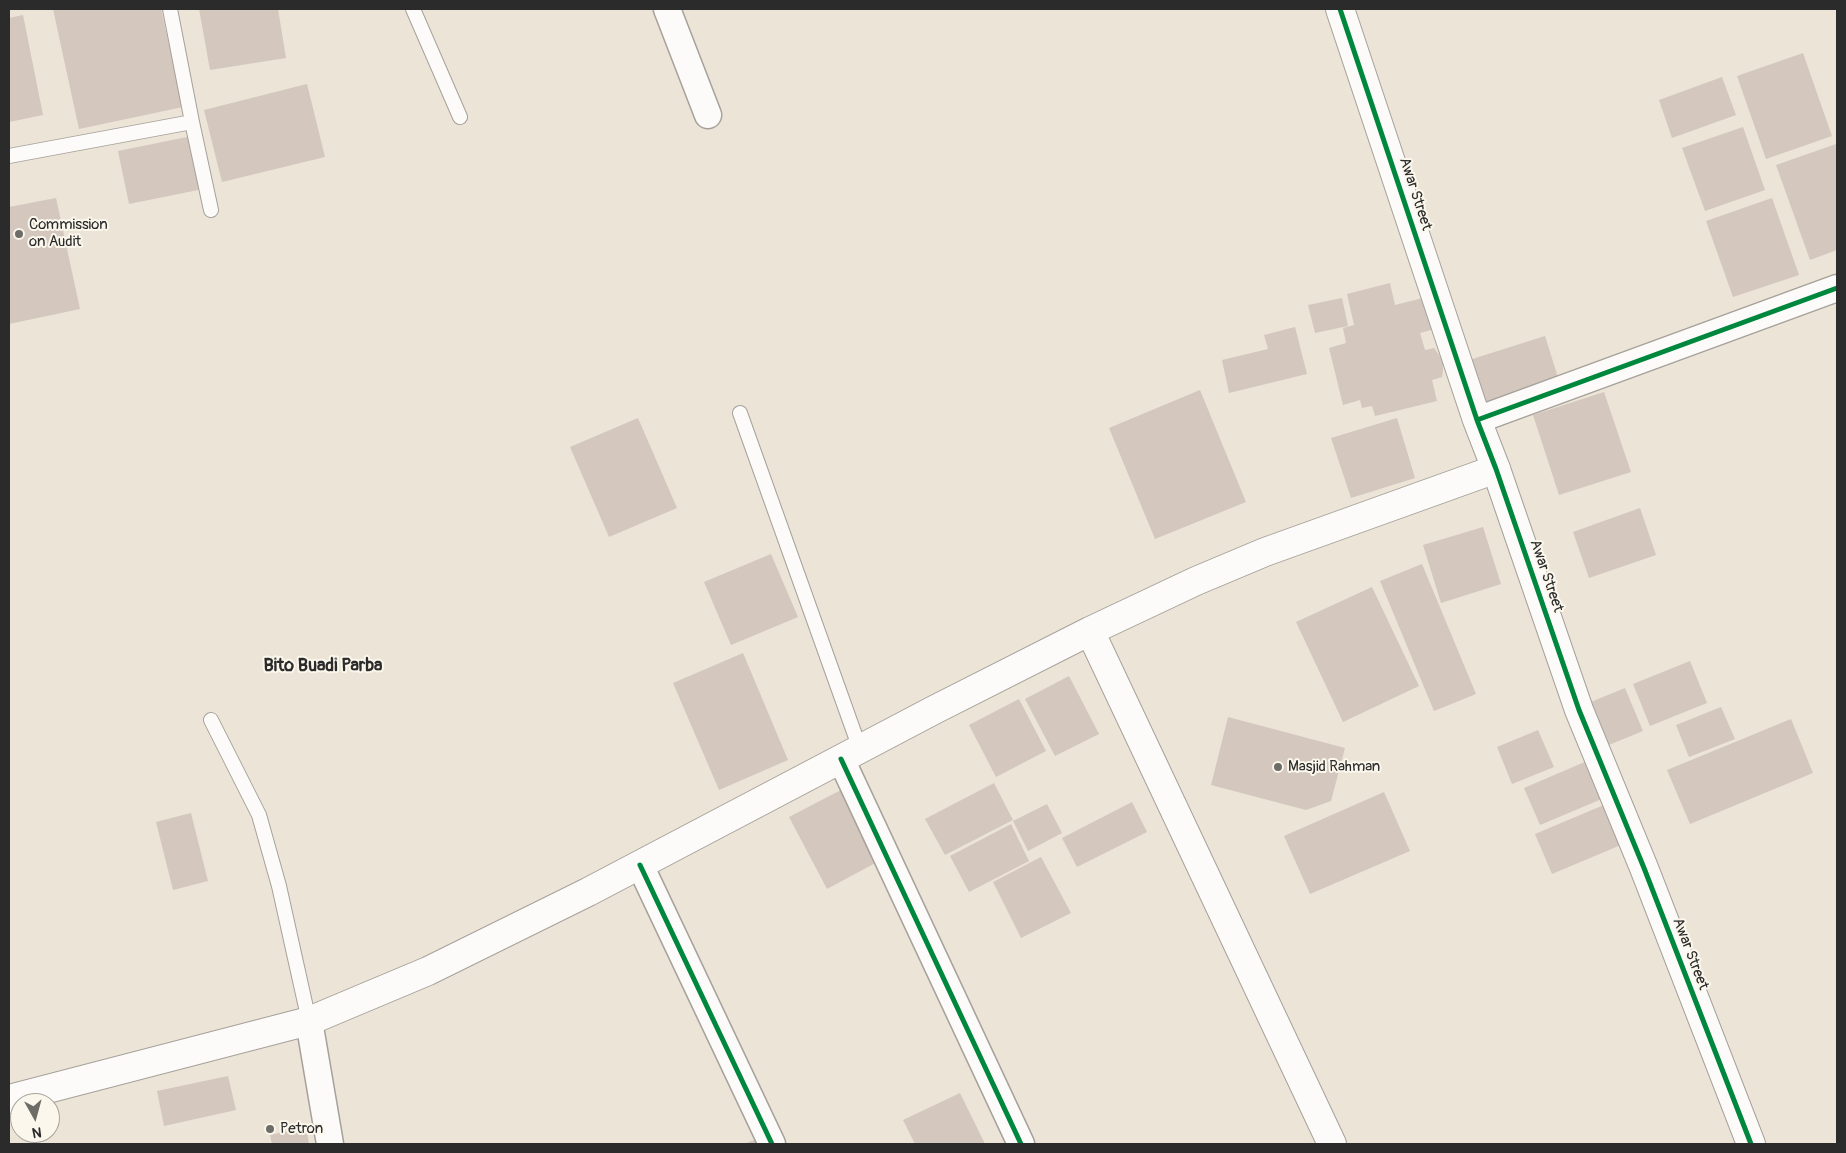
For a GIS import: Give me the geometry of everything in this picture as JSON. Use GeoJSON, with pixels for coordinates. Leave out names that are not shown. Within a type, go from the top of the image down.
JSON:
{"type":"FeatureCollection","features":[{"type":"Feature","properties":{"kind":"main road","name":"Awar Street"},"geometry":{"type":"LineString","coordinates":[[1340,9],[1477,420],[1496,469],[1579,710],[1644,868],[1751,1144]]}},
{"type":"Feature","properties":{"kind":"main road"},"geometry":{"type":"LineString","coordinates":[[9,1099],[310,1021],[428,971],[588,892],[850,754],[1090,631],[1196,581],[1265,552],[1496,469]]}},
{"type":"Feature","properties":{"kind":"main road"},"geometry":{"type":"LineString","coordinates":[[1090,631],[1332,1144]]}},
{"type":"Feature","properties":{"kind":"street"},"geometry":{"type":"LineString","coordinates":[[667,9],[708,115]]}},
{"type":"Feature","properties":{"kind":"street"},"geometry":{"type":"LineString","coordinates":[[1477,420],[1837,288]]}},
{"type":"Feature","properties":{"kind":"street"},"geometry":{"type":"LineString","coordinates":[[850,754],[1021,1144]]}},
{"type":"Feature","properties":{"kind":"street"},"geometry":{"type":"LineString","coordinates":[[640,865],[772,1144]]}},
{"type":"Feature","properties":{"kind":"street"},"geometry":{"type":"LineString","coordinates":[[310,1021],[330,1144]]}},
{"type":"Feature","properties":{"kind":"lane"},"geometry":{"type":"LineString","coordinates":[[170,9],[210,210]]}},
{"type":"Feature","properties":{"kind":"lane"},"geometry":{"type":"LineString","coordinates":[[413,9],[460,117]]}},
{"type":"Feature","properties":{"kind":"lane"},"geometry":{"type":"LineString","coordinates":[[9,156],[192,122]]}},
{"type":"Feature","properties":{"kind":"lane"},"geometry":{"type":"LineString","coordinates":[[740,413],[850,754]]}},
{"type":"Feature","properties":{"kind":"lane"},"geometry":{"type":"LineString","coordinates":[[211,720],[259,815],[279,886],[310,1021]]}},
{"type":"Feature","properties":{"kind":"building"},"geometry":{"type":"Polygon","coordinates":[[[53,9],[161,9],[183,107],[79,129],[53,9]]]}},
{"type":"Feature","properties":{"kind":"building"},"geometry":{"type":"Polygon","coordinates":[[[199,9],[278,9],[286,58],[210,70],[199,9]]]}},
{"type":"Feature","properties":{"kind":"building"},"geometry":{"type":"Polygon","coordinates":[[[23,15],[43,115],[9,122],[9,18],[23,15]]]}},
{"type":"Feature","properties":{"kind":"building"},"geometry":{"type":"Polygon","coordinates":[[[1803,53],[1832,136],[1766,159],[1737,76],[1803,53]]]}},
{"type":"Feature","properties":{"kind":"building"},"geometry":{"type":"Polygon","coordinates":[[[1722,77],[1736,115],[1672,138],[1659,100],[1722,77]]]}},
{"type":"Feature","properties":{"kind":"building"},"geometry":{"type":"Polygon","coordinates":[[[307,84],[325,157],[222,182],[204,110],[307,84]]]}},
{"type":"Feature","properties":{"kind":"building"},"geometry":{"type":"Polygon","coordinates":[[[1743,127],[1765,190],[1705,211],[1682,148],[1743,127]]]}},
{"type":"Feature","properties":{"kind":"building"},"geometry":{"type":"Polygon","coordinates":[[[192,136],[203,189],[129,204],[118,151],[192,136]]]}},
{"type":"Feature","properties":{"kind":"building"},"geometry":{"type":"Polygon","coordinates":[[[1836,144],[1837,250],[1810,260],[1776,165],[1836,144]]]}},
{"type":"Feature","properties":{"kind":"building"},"geometry":{"type":"Polygon","coordinates":[[[56,198],[80,309],[9,324],[9,207],[56,198]]]}},
{"type":"Feature","properties":{"kind":"building"},"geometry":{"type":"Polygon","coordinates":[[[1772,198],[1799,275],[1733,297],[1706,221],[1772,198]]]}},
{"type":"Feature","properties":{"kind":"building"},"geometry":{"type":"Polygon","coordinates":[[[1390,283],[1395,305],[1423,298],[1432,322],[1431,330],[1420,333],[1425,350],[1434,348],[1443,361],[1443,370],[1442,377],[1432,380],[1437,401],[1375,416],[1372,406],[1362,408],[1360,400],[1343,405],[1329,348],[1346,343],[1343,328],[1354,325],[1347,294],[1390,283]]]}},
{"type":"Feature","properties":{"kind":"building"},"geometry":{"type":"Polygon","coordinates":[[[1342,298],[1348,326],[1315,333],[1308,305],[1342,298]]]}},
{"type":"Feature","properties":{"kind":"building"},"geometry":{"type":"Polygon","coordinates":[[[1295,327],[1307,374],[1229,393],[1222,360],[1268,349],[1264,335],[1295,327]]]}},
{"type":"Feature","properties":{"kind":"building"},"geometry":{"type":"Polygon","coordinates":[[[1545,336],[1560,384],[1481,409],[1466,361],[1545,336]]]}},
{"type":"Feature","properties":{"kind":"building"},"geometry":{"type":"Polygon","coordinates":[[[1200,390],[1246,502],[1155,539],[1109,428],[1200,390]]]}},
{"type":"Feature","properties":{"kind":"building"},"geometry":{"type":"Polygon","coordinates":[[[1604,392],[1631,472],[1559,495],[1533,415],[1604,392]]]}},
{"type":"Feature","properties":{"kind":"building"},"geometry":{"type":"Polygon","coordinates":[[[638,418],[677,508],[609,537],[570,447],[638,418]]]}},
{"type":"Feature","properties":{"kind":"building"},"geometry":{"type":"Polygon","coordinates":[[[1397,418],[1415,478],[1351,498],[1331,438],[1397,418]]]}},
{"type":"Feature","properties":{"kind":"building"},"geometry":{"type":"Polygon","coordinates":[[[1640,508],[1656,555],[1589,578],[1573,532],[1640,508]]]}},
{"type":"Feature","properties":{"kind":"building"},"geometry":{"type":"Polygon","coordinates":[[[1483,527],[1501,584],[1441,603],[1423,545],[1483,527]]]}},
{"type":"Feature","properties":{"kind":"building"},"geometry":{"type":"Polygon","coordinates":[[[771,554],[798,617],[731,645],[704,582],[771,554]]]}},
{"type":"Feature","properties":{"kind":"building"},"geometry":{"type":"Polygon","coordinates":[[[1422,564],[1476,694],[1434,711],[1380,581],[1422,564]]]}},
{"type":"Feature","properties":{"kind":"building"},"geometry":{"type":"Polygon","coordinates":[[[1372,587],[1419,686],[1343,722],[1296,622],[1372,587]]]}},
{"type":"Feature","properties":{"kind":"building"},"geometry":{"type":"Polygon","coordinates":[[[743,653],[788,760],[719,790],[673,683],[743,653]]]}},
{"type":"Feature","properties":{"kind":"building"},"geometry":{"type":"Polygon","coordinates":[[[1690,661],[1707,703],[1650,726],[1633,684],[1690,661]]]}},
{"type":"Feature","properties":{"kind":"building"},"geometry":{"type":"Polygon","coordinates":[[[1069,676],[1099,734],[1055,756],[1025,699],[1069,676]]]}},
{"type":"Feature","properties":{"kind":"building"},"geometry":{"type":"Polygon","coordinates":[[[1625,688],[1643,731],[1599,749],[1581,706],[1625,688]]]}},
{"type":"Feature","properties":{"kind":"building"},"geometry":{"type":"Polygon","coordinates":[[[1019,699],[1046,751],[996,777],[969,725],[1019,699]]]}},
{"type":"Feature","properties":{"kind":"building"},"geometry":{"type":"Polygon","coordinates":[[[1721,707],[1735,739],[1689,757],[1676,725],[1721,707]]]}},
{"type":"Feature","properties":{"kind":"building","name":"Masjid Rahman"},"geometry":{"type":"Polygon","coordinates":[[[1228,717],[1345,748],[1331,801],[1306,810],[1211,785],[1228,717]]]}},
{"type":"Feature","properties":{"kind":"building"},"geometry":{"type":"Polygon","coordinates":[[[1791,719],[1813,773],[1690,824],[1667,770],[1791,719]]]}},
{"type":"Feature","properties":{"kind":"building"},"geometry":{"type":"Polygon","coordinates":[[[1538,730],[1554,767],[1512,784],[1497,747],[1538,730]]]}},
{"type":"Feature","properties":{"kind":"building"},"geometry":{"type":"Polygon","coordinates":[[[1594,758],[1609,796],[1540,825],[1524,788],[1594,758]]]}},
{"type":"Feature","properties":{"kind":"building"},"geometry":{"type":"Polygon","coordinates":[[[994,783],[1013,820],[945,855],[925,819],[994,783]]]}},
{"type":"Feature","properties":{"kind":"building"},"geometry":{"type":"Polygon","coordinates":[[[841,790],[879,861],[827,889],[789,817],[841,790]]]}},
{"type":"Feature","properties":{"kind":"building"},"geometry":{"type":"Polygon","coordinates":[[[1384,792],[1410,851],[1310,894],[1284,836],[1384,792]]]}},
{"type":"Feature","properties":{"kind":"building"},"geometry":{"type":"Polygon","coordinates":[[[1132,802],[1147,832],[1077,867],[1062,838],[1132,802]]]}},
{"type":"Feature","properties":{"kind":"building"},"geometry":{"type":"Polygon","coordinates":[[[1611,802],[1628,842],[1552,874],[1535,834],[1611,802]]]}},
{"type":"Feature","properties":{"kind":"building"},"geometry":{"type":"Polygon","coordinates":[[[1047,804],[1062,833],[1028,851],[1013,821],[1047,804]]]}},
{"type":"Feature","properties":{"kind":"building"},"geometry":{"type":"Polygon","coordinates":[[[191,813],[208,881],[173,890],[156,822],[191,813]]]}},
{"type":"Feature","properties":{"kind":"building"},"geometry":{"type":"Polygon","coordinates":[[[1011,824],[1029,861],[969,892],[950,856],[1011,824]]]}},
{"type":"Feature","properties":{"kind":"building"},"geometry":{"type":"Polygon","coordinates":[[[1041,857],[1071,913],[1021,938],[993,882],[1041,857]]]}},
{"type":"Feature","properties":{"kind":"building"},"geometry":{"type":"Polygon","coordinates":[[[228,1076],[236,1110],[164,1126],[157,1091],[228,1076]]]}},
{"type":"Feature","properties":{"kind":"building"},"geometry":{"type":"Polygon","coordinates":[[[960,1093],[985,1144],[915,1144],[903,1120],[960,1093]]]}},
{"type":"Feature","properties":{"kind":"building"},"geometry":{"type":"Polygon","coordinates":[[[306,1127],[309,1144],[272,1144],[270,1135],[306,1127]]]}},
{"type":"Feature","properties":{"kind":"building"},"geometry":{"type":"Polygon","coordinates":[[[762,1137],[765,1144],[744,1144],[762,1137]]]}},
{"type":"Feature","properties":{"kind":"cycle path"},"geometry":{"type":"LineString","coordinates":[[1340,9],[1477,420],[1496,469],[1579,710],[1644,868],[1751,1144]]}},
{"type":"Feature","properties":{"kind":"cycle path"},"geometry":{"type":"LineString","coordinates":[[1477,420],[1837,288]]}},
{"type":"Feature","properties":{"kind":"cycle path"},"geometry":{"type":"LineString","coordinates":[[841,759],[1021,1144]]}},
{"type":"Feature","properties":{"kind":"cycle path"},"geometry":{"type":"LineString","coordinates":[[640,865],[772,1144]]}},
{"type":"Feature","properties":{"kind":"place","name":"Commission on Audit"},"geometry":{"type":"Point","coordinates":[19,234]}},
{"type":"Feature","properties":{"kind":"place","name":"Masjid Rahman"},"geometry":{"type":"Point","coordinates":[1278,767]}},
{"type":"Feature","properties":{"kind":"place","name":"Petron"},"geometry":{"type":"Point","coordinates":[270,1129]}},
{"type":"Feature","properties":{"kind":"district","name":"Bito Buadi Parba"},"geometry":{"type":"Point","coordinates":[323,666]}}]}
